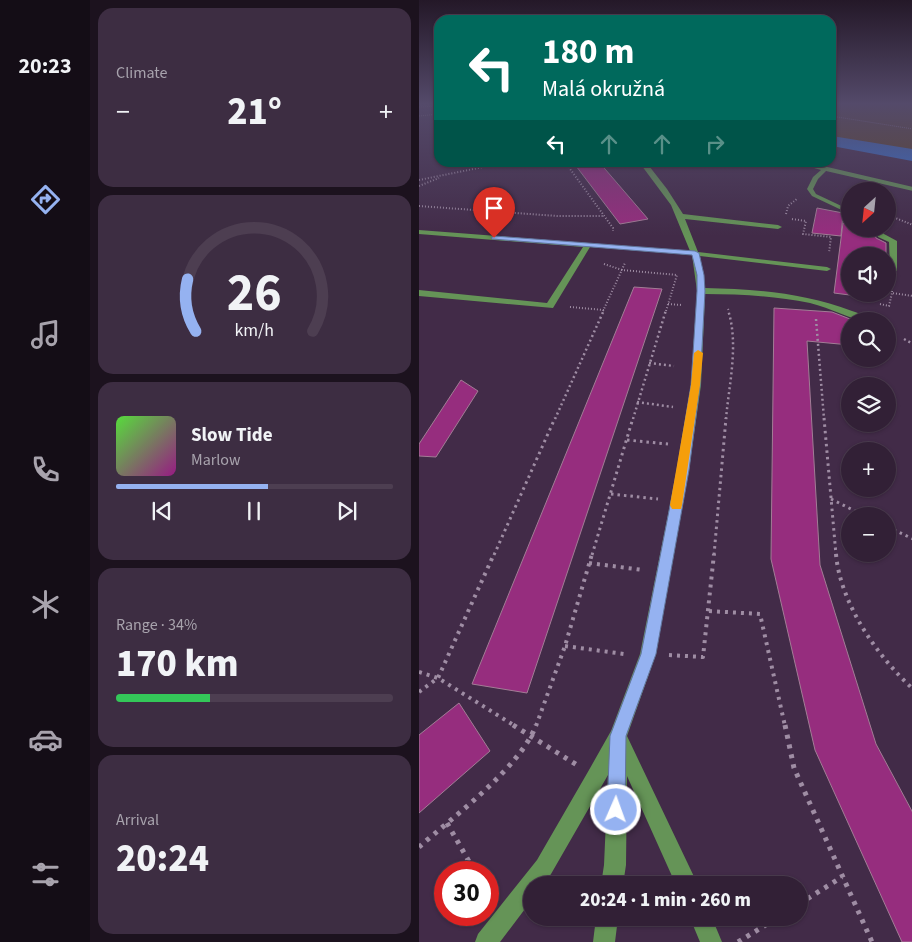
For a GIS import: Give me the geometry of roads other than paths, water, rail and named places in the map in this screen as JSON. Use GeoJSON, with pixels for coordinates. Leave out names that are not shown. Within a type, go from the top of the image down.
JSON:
{"type":"FeatureCollection","features":[{"type":"Feature","properties":{"kind":"street"},"geometry":{"type":"LineString","coordinates":[[486,942],[544,867],[595,778],[618,736],[648,654],[683,470],[695,385],[701,275],[681,216],[670,196],[646,167]]}},
{"type":"Feature","properties":{"kind":"street"},"geometry":{"type":"LineString","coordinates":[[817,167],[912,189]]}},
{"type":"Feature","properties":{"kind":"street"},"geometry":{"type":"LineString","coordinates":[[825,169],[815,178],[810,189],[814,195],[841,208]]}},
{"type":"Feature","properties":{"kind":"street"},"geometry":{"type":"LineString","coordinates":[[681,216],[778,227]]}},
{"type":"Feature","properties":{"kind":"street"},"geometry":{"type":"LineString","coordinates":[[419,232],[695,253],[827,269]]}},
{"type":"Feature","properties":{"kind":"street"},"geometry":{"type":"LineString","coordinates":[[887,238],[893,241],[893,247]]}},
{"type":"Feature","properties":{"kind":"street"},"geometry":{"type":"LineString","coordinates":[[419,294],[549,306],[588,245]]}},
{"type":"Feature","properties":{"kind":"street"},"geometry":{"type":"LineString","coordinates":[[701,291],[722,291],[815,302],[845,312]]}},
{"type":"Feature","properties":{"kind":"street"},"geometry":{"type":"LineString","coordinates":[[613,876],[618,736]]}},
{"type":"Feature","properties":{"kind":"street"},"geometry":{"type":"LineString","coordinates":[[618,736],[683,876]]}},
{"type":"Feature","properties":{"kind":"street"},"geometry":{"type":"LineString","coordinates":[[604,942],[606,926]]}},
{"type":"Feature","properties":{"kind":"street"},"geometry":{"type":"LineString","coordinates":[[704,926],[711,942]]}},
{"type":"Feature","properties":{"kind":"water"},"geometry":{"type":"Polygon","coordinates":[[[842,148],[912,149],[912,161],[842,148]]]}}]}
